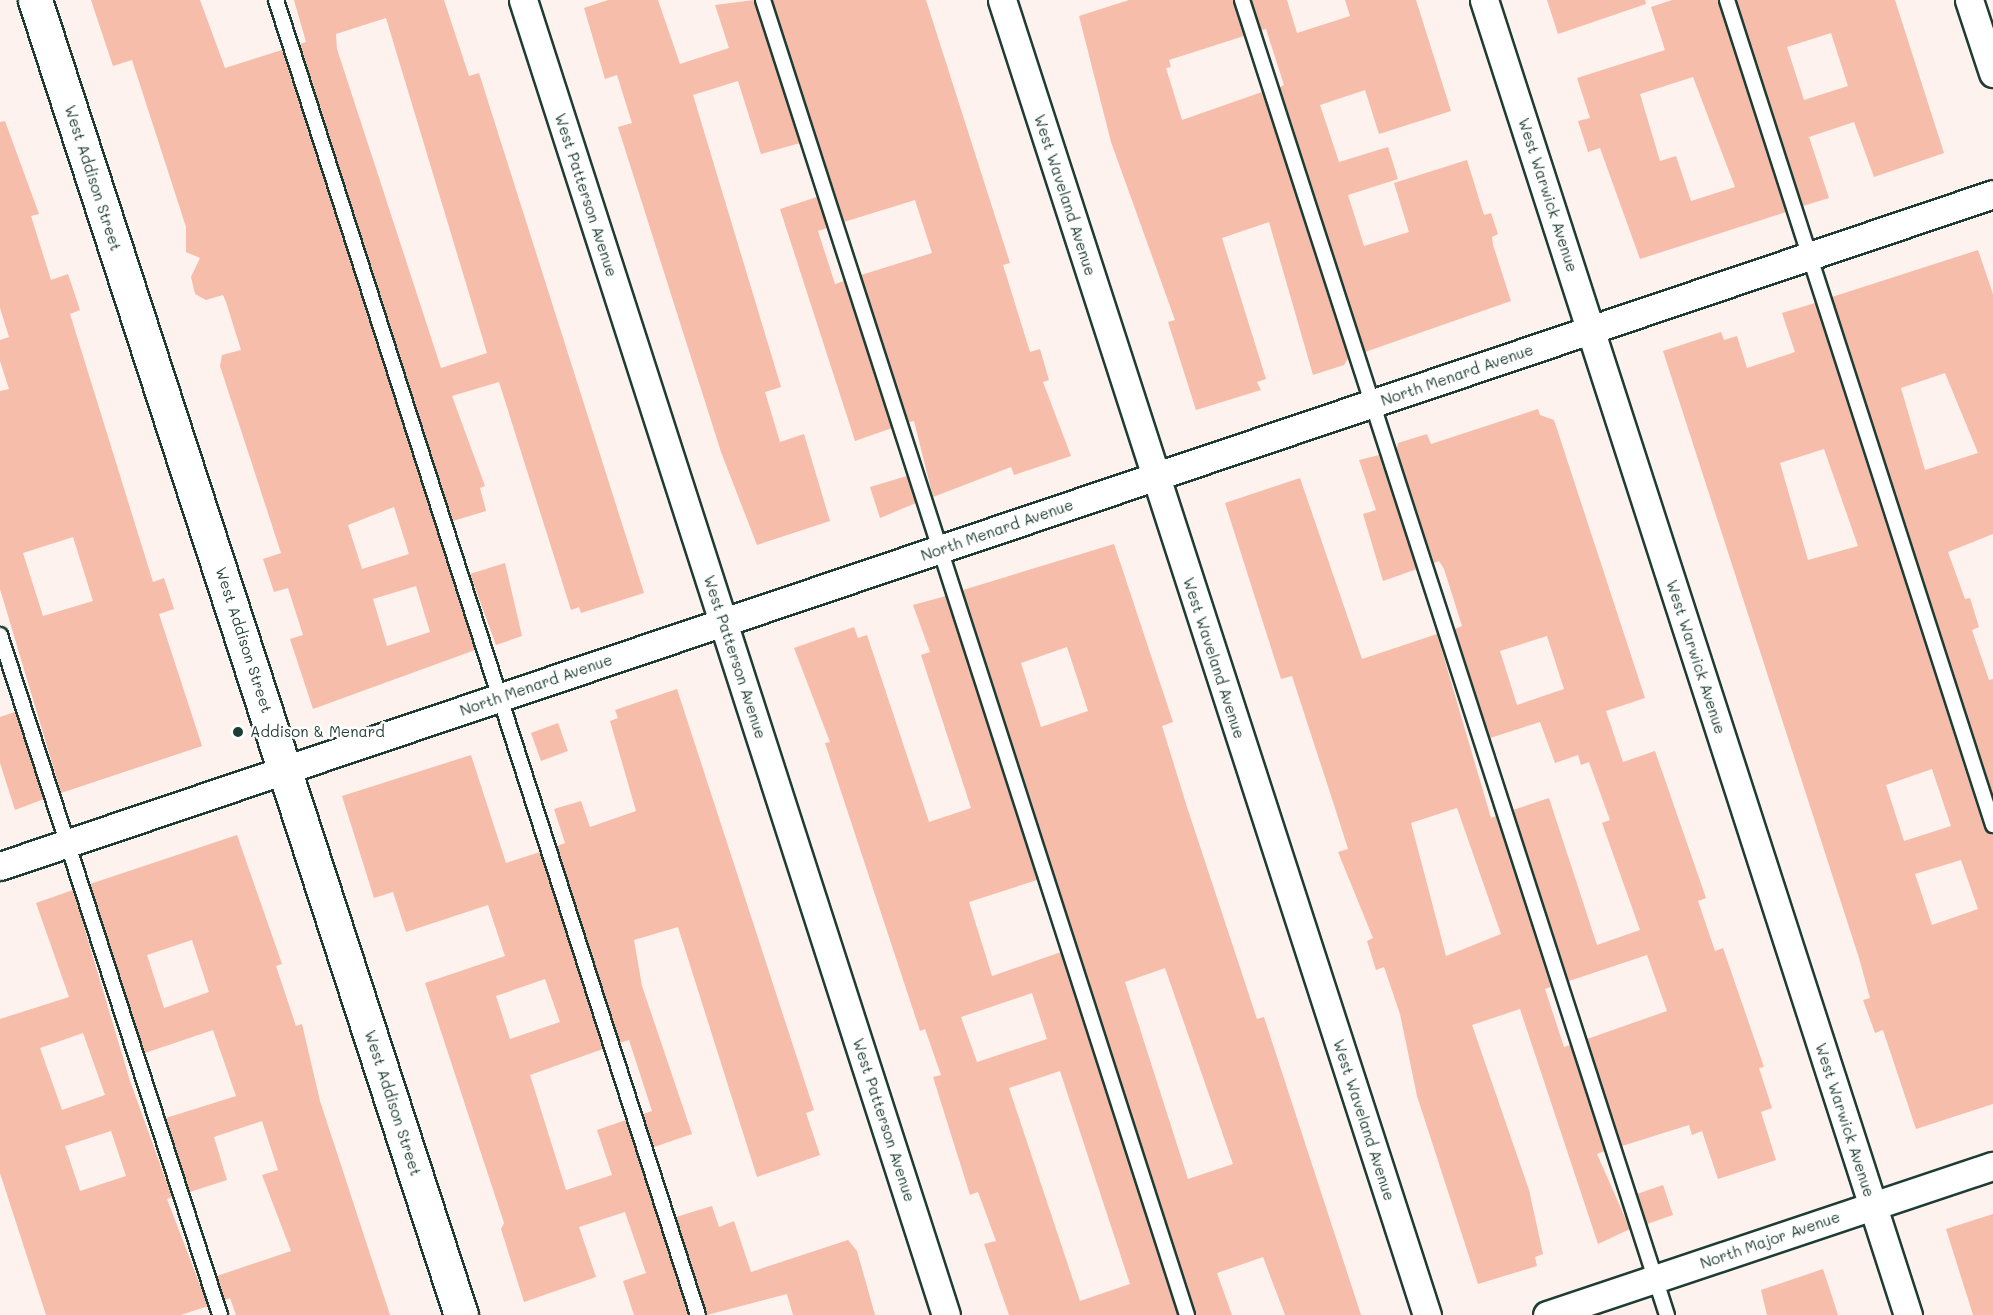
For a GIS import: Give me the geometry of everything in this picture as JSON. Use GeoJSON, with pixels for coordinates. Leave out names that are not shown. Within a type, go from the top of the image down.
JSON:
{"type":"FeatureCollection","features":[{"type":"Feature","properties":{"kind":"street","name":"West Addison Street"},"geometry":{"type":"LineString","coordinates":[[35,0],[461,1315]]}},
{"type":"Feature","properties":{"kind":"street","name":"West Patterson Avenue"},"geometry":{"type":"LineString","coordinates":[[524,0],[946,1315]]}},
{"type":"Feature","properties":{"kind":"street","name":"West Waveland Avenue"},"geometry":{"type":"LineString","coordinates":[[1002,0],[1427,1315]]}},
{"type":"Feature","properties":{"kind":"street","name":"West Warwick Avenue"},"geometry":{"type":"LineString","coordinates":[[1484,0],[1908,1315]]}},
{"type":"Feature","properties":{"kind":"street"},"geometry":{"type":"LineString","coordinates":[[1969,0],[1993,73]]}},
{"type":"Feature","properties":{"kind":"street","name":"North Menard Avenue"},"geometry":{"type":"LineString","coordinates":[[0,866],[1993,194]]}},
{"type":"Feature","properties":{"kind":"street","name":"North Major Avenue"},"geometry":{"type":"LineString","coordinates":[[1546,1315],[1993,1166]]}},
{"type":"Feature","properties":{"kind":"lane"},"geometry":{"type":"LineString","coordinates":[[276,0],[698,1315]]}},
{"type":"Feature","properties":{"kind":"lane"},"geometry":{"type":"LineString","coordinates":[[763,0],[1187,1315]]}},
{"type":"Feature","properties":{"kind":"lane"},"geometry":{"type":"LineString","coordinates":[[1242,0],[1667,1315]]}},
{"type":"Feature","properties":{"kind":"lane"},"geometry":{"type":"LineString","coordinates":[[1726,0],[1993,825]]}},
{"type":"Feature","properties":{"kind":"lane"},"geometry":{"type":"LineString","coordinates":[[0,635],[220,1315]]}},
{"type":"Feature","properties":{"kind":"building"},"geometry":{"type":"Polygon","coordinates":[[[91,0],[200,0],[225,68],[282,50],[475,650],[313,709],[290,639],[303,635],[288,588],[274,592],[263,559],[281,553],[220,366],[222,355],[241,350],[223,295],[206,300],[195,294],[191,277],[200,258],[186,252],[186,227],[132,60],[113,66],[91,0]],[[394,507],[348,525],[362,569],[409,554],[394,507]],[[416,586],[373,599],[387,646],[430,632],[416,586]]]}},
{"type":"Feature","properties":{"kind":"building"},"geometry":{"type":"Polygon","coordinates":[[[294,0],[444,0],[469,76],[479,73],[644,593],[581,613],[579,607],[571,610],[499,382],[452,396],[485,486],[480,488],[486,511],[453,521],[300,44],[306,42],[294,0]],[[386,18],[336,34],[337,49],[441,368],[487,353],[386,18]]]}},
{"type":"Feature","properties":{"kind":"building"},"geometry":{"type":"Polygon","coordinates":[[[608,0],[658,0],[680,64],[729,48],[715,5],[754,0],[800,143],[761,154],[738,81],[693,95],[781,387],[765,392],[780,442],[804,434],[830,521],[757,545],[721,452],[618,127],[632,123],[617,75],[605,79],[584,8],[608,0]]]}},
{"type":"Feature","properties":{"kind":"building"},"geometry":{"type":"Polygon","coordinates":[[[772,0],[926,0],[1010,263],[1003,265],[1030,352],[1040,349],[1049,380],[1043,382],[1071,456],[1014,475],[1011,467],[933,497],[914,421],[909,422],[861,275],[932,253],[915,200],[844,222],[772,0]]]}},
{"type":"Feature","properties":{"kind":"building"},"geometry":{"type":"Polygon","coordinates":[[[1129,0],[1233,0],[1244,36],[1169,60],[1171,67],[1166,68],[1182,120],[1262,92],[1348,358],[1344,365],[1313,375],[1269,222],[1222,238],[1266,379],[1257,382],[1261,390],[1196,410],[1168,322],[1175,320],[1111,142],[1079,16],[1129,0]]]}},
{"type":"Feature","properties":{"kind":"building"},"geometry":{"type":"Polygon","coordinates":[[[1251,0],[1287,0],[1297,33],[1350,16],[1345,0],[1416,0],[1451,111],[1379,134],[1365,90],[1320,105],[1339,162],[1388,147],[1398,179],[1348,195],[1364,246],[1409,232],[1394,183],[1467,160],[1484,215],[1491,213],[1498,234],[1492,237],[1493,245],[1511,301],[1365,352],[1280,87],[1284,85],[1266,29],[1261,30],[1251,0]]]}},
{"type":"Feature","properties":{"kind":"building"},"geometry":{"type":"Polygon","coordinates":[[[1547,0],[1645,0],[1646,4],[1558,34],[1547,0]]]}},
{"type":"Feature","properties":{"kind":"building"},"geometry":{"type":"Polygon","coordinates":[[[1672,0],[1718,0],[1786,212],[1640,259],[1600,148],[1588,152],[1578,121],[1590,118],[1577,78],[1665,50],[1651,7],[1672,0]],[[1693,77],[1640,94],[1660,161],[1676,156],[1691,201],[1735,187],[1693,77]]]}},
{"type":"Feature","properties":{"kind":"building"},"geometry":{"type":"Polygon","coordinates":[[[1736,0],[1895,0],[1944,153],[1874,177],[1854,122],[1809,137],[1829,198],[1803,206],[1736,0]],[[1831,33],[1787,47],[1804,100],[1848,86],[1831,33]]]}},
{"type":"Feature","properties":{"kind":"building"},"geometry":{"type":"Polygon","coordinates":[[[5,121],[39,214],[31,216],[51,280],[68,274],[80,310],[70,314],[153,582],[164,578],[174,609],[159,614],[202,746],[61,793],[0,589],[0,391],[9,389],[0,361],[0,340],[9,337],[0,308],[0,122],[5,121]],[[73,537],[23,553],[43,616],[93,601],[73,537]]]}},
{"type":"Feature","properties":{"kind":"building"},"geometry":{"type":"Polygon","coordinates":[[[817,197],[827,228],[818,231],[835,284],[844,281],[892,428],[855,441],[780,209],[817,197]]]}},
{"type":"Feature","properties":{"kind":"building"},"geometry":{"type":"Polygon","coordinates":[[[1978,250],[1993,294],[1993,534],[1948,552],[1965,599],[1970,598],[1979,627],[1972,630],[1989,680],[1993,679],[1993,796],[1832,297],[1978,250]],[[1945,373],[1901,388],[1925,470],[1978,453],[1945,373]]]}},
{"type":"Feature","properties":{"kind":"building"},"geometry":{"type":"Polygon","coordinates":[[[1815,303],[1984,828],[1993,834],[1993,1104],[1916,1129],[1883,1030],[1875,1033],[1863,1000],[1870,998],[1859,958],[1663,351],[1721,332],[1724,340],[1737,336],[1747,368],[1795,352],[1782,313],[1815,303]],[[1824,449],[1780,463],[1808,560],[1858,546],[1824,449]],[[1932,769],[1886,785],[1904,841],[1951,826],[1932,769]],[[1961,860],[1915,874],[1932,925],[1978,909],[1961,860]]]}},
{"type":"Feature","properties":{"kind":"building"},"geometry":{"type":"Polygon","coordinates":[[[1538,409],[1540,415],[1554,420],[1645,698],[1606,711],[1623,762],[1655,751],[1706,898],[1698,901],[1715,951],[1723,948],[1764,1067],[1759,1068],[1772,1108],[1761,1112],[1776,1160],[1718,1179],[1702,1131],[1692,1135],[1689,1125],[1622,1146],[1587,1039],[1667,1011],[1647,955],[1569,981],[1513,810],[1549,798],[1597,945],[1640,930],[1602,823],[1610,820],[1589,762],[1581,765],[1578,755],[1555,763],[1540,722],[1490,738],[1455,629],[1462,626],[1444,569],[1439,561],[1434,563],[1397,450],[1398,443],[1427,434],[1431,444],[1538,409]],[[1547,636],[1500,651],[1517,705],[1564,689],[1547,636]]]}},
{"type":"Feature","properties":{"kind":"building"},"geometry":{"type":"Polygon","coordinates":[[[1379,455],[1417,569],[1383,581],[1363,514],[1376,510],[1359,460],[1379,455]]]}},
{"type":"Feature","properties":{"kind":"building"},"geometry":{"type":"Polygon","coordinates":[[[907,476],[916,503],[880,518],[870,487],[907,476]]]}},
{"type":"Feature","properties":{"kind":"building"},"geometry":{"type":"Polygon","coordinates":[[[1300,478],[1362,659],[1437,634],[1491,818],[1496,816],[1551,987],[1545,989],[1564,1047],[1570,1045],[1605,1151],[1597,1154],[1630,1229],[1598,1244],[1520,1009],[1472,1025],[1529,1190],[1543,1254],[1535,1257],[1537,1266],[1478,1284],[1417,1096],[1400,1014],[1384,967],[1376,970],[1367,941],[1373,938],[1338,852],[1348,849],[1335,808],[1292,676],[1281,679],[1225,503],[1300,478]],[[1457,808],[1411,823],[1446,956],[1501,934],[1457,808]]]}},
{"type":"Feature","properties":{"kind":"building"},"geometry":{"type":"Polygon","coordinates":[[[1114,544],[1173,722],[1162,726],[1187,807],[1257,1019],[1264,1017],[1361,1315],[1285,1315],[1263,1257],[1217,1273],[1232,1315],[1196,1315],[963,590],[1114,544]],[[1067,647],[1021,663],[1041,727],[1088,711],[1067,647]],[[1165,968],[1125,982],[1188,1179],[1233,1164],[1165,968]]]}},
{"type":"Feature","properties":{"kind":"building"},"geometry":{"type":"Polygon","coordinates":[[[505,563],[522,636],[496,645],[470,574],[505,563]]]}},
{"type":"Feature","properties":{"kind":"building"},"geometry":{"type":"Polygon","coordinates":[[[946,596],[1037,880],[969,902],[992,976],[1061,952],[1178,1315],[1009,1315],[984,1244],[996,1241],[978,1192],[970,1195],[933,1077],[941,1075],[925,1029],[920,1031],[825,743],[830,742],[794,648],[854,627],[858,638],[867,635],[929,822],[971,808],[921,655],[930,652],[913,605],[946,596]],[[1032,993],[961,1017],[977,1062],[1047,1039],[1032,993]],[[1060,1071],[1009,1088],[1080,1301],[1130,1284],[1060,1071]]]}},
{"type":"Feature","properties":{"kind":"building"},"geometry":{"type":"Polygon","coordinates":[[[677,689],[814,1110],[806,1113],[820,1155],[757,1177],[678,927],[634,940],[642,986],[692,1134],[654,1147],[643,1114],[652,1111],[629,1040],[620,1043],[557,846],[565,843],[554,809],[581,801],[590,827],[636,811],[610,721],[618,718],[615,710],[677,689]]]}},
{"type":"Feature","properties":{"kind":"building"},"geometry":{"type":"Polygon","coordinates":[[[15,712],[44,799],[15,810],[0,763],[0,717],[15,712]]]}},
{"type":"Feature","properties":{"kind":"building"},"geometry":{"type":"Polygon","coordinates":[[[558,723],[568,751],[541,761],[531,733],[558,723]]]}},
{"type":"Feature","properties":{"kind":"building"},"geometry":{"type":"Polygon","coordinates":[[[471,755],[506,863],[540,852],[603,1049],[530,1075],[566,1190],[612,1175],[597,1130],[626,1120],[689,1315],[634,1315],[623,1281],[646,1273],[625,1212],[579,1227],[596,1277],[524,1302],[501,1229],[504,1223],[425,983],[505,956],[488,905],[406,932],[393,892],[374,898],[342,796],[471,755]],[[545,979],[496,996],[510,1039],[560,1022],[545,979]]]}},
{"type":"Feature","properties":{"kind":"building"},"geometry":{"type":"Polygon","coordinates":[[[237,835],[282,964],[276,966],[296,1026],[302,1024],[320,1101],[390,1315],[236,1315],[230,1298],[225,1300],[217,1276],[291,1251],[262,1175],[278,1170],[262,1121],[214,1137],[227,1180],[190,1192],[166,1118],[236,1096],[213,1030],[145,1053],[90,884],[237,835]],[[192,940],[147,955],[164,1008],[209,992],[192,940]]]}},
{"type":"Feature","properties":{"kind":"building"},"geometry":{"type":"Polygon","coordinates":[[[73,890],[130,1081],[172,1197],[167,1199],[208,1306],[181,1315],[46,1315],[0,1173],[0,1019],[69,997],[36,903],[73,890]],[[83,1033],[40,1048],[62,1110],[105,1095],[83,1033]],[[111,1131],[65,1146],[80,1191],[126,1176],[111,1131]]]}},
{"type":"Feature","properties":{"kind":"building"},"geometry":{"type":"Polygon","coordinates":[[[1663,1185],[1673,1215],[1647,1224],[1637,1194],[1663,1185]]]}},
{"type":"Feature","properties":{"kind":"building"},"geometry":{"type":"Polygon","coordinates":[[[712,1206],[719,1227],[734,1221],[751,1272],[848,1240],[857,1251],[875,1315],[793,1315],[787,1294],[707,1315],[676,1217],[712,1206]]]}},
{"type":"Feature","properties":{"kind":"building"},"geometry":{"type":"Polygon","coordinates":[[[1993,1214],[1993,1315],[1973,1315],[1946,1229],[1993,1214]]]}},
{"type":"Feature","properties":{"kind":"building"},"geometry":{"type":"Polygon","coordinates":[[[1823,1269],[1838,1315],[1767,1315],[1761,1290],[1823,1269]]]}},
{"type":"Feature","properties":{"kind":"place","name":"Addison & Menard"},"geometry":{"type":"Point","coordinates":[238,732]}}]}
